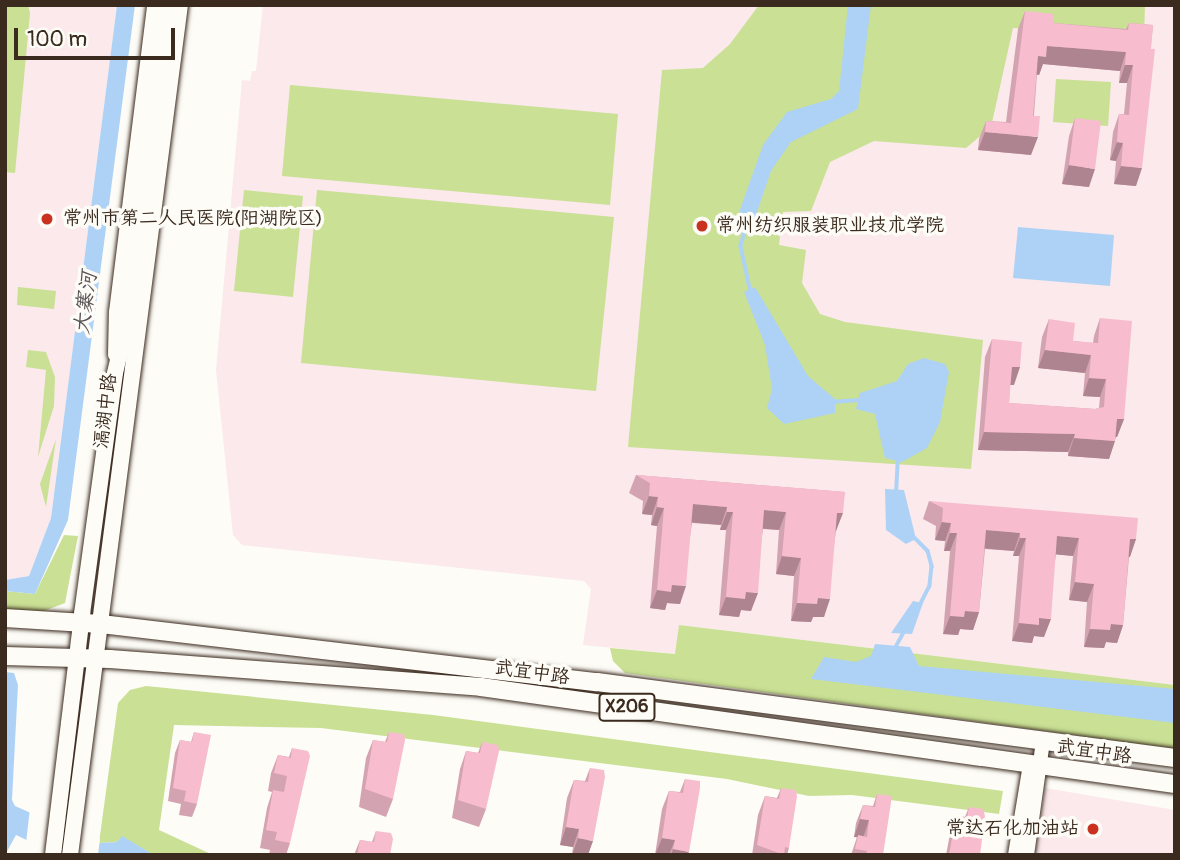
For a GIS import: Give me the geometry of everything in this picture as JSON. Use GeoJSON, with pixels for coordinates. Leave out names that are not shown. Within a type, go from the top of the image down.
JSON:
{"type":"FeatureCollection","features":[{"type":"Feature","properties":{"kind":"main road","name":"滆湖中路"},"geometry":{"type":"LineString","coordinates":[[53,855],[80,624],[115,373],[129,313],[168,5]]}},
{"type":"Feature","properties":{"kind":"main road","name":"滆湖中路"},"geometry":{"type":"LineString","coordinates":[[70,855],[180,5]]}},
{"type":"Feature","properties":{"kind":"main road","name":"X206"},"geometry":{"type":"LineString","coordinates":[[5,618],[101,624]]}},
{"type":"Feature","properties":{"kind":"main road","name":"武宜中路"},"geometry":{"type":"LineString","coordinates":[[101,624],[597,682],[1175,758]]}},
{"type":"Feature","properties":{"kind":"main road","name":"武宜中路"},"geometry":{"type":"LineString","coordinates":[[5,656],[97,659],[481,687],[1175,784]]}},
{"type":"Feature","properties":{"kind":"street"},"geometry":{"type":"LineString","coordinates":[[115,373],[116,313],[154,5]]}},
{"type":"Feature","properties":{"kind":"street"},"geometry":{"type":"LineString","coordinates":[[1015,855],[1043,741]]}},
{"type":"Feature","properties":{"kind":"street"},"geometry":{"type":"LineString","coordinates":[[1027,855],[1035,765]]}},
{"type":"Feature","properties":{"kind":"shaded area","name":"常州市第二人民医院(阳湖院区)"},"geometry":{"type":"Polygon","coordinates":[[[5,5],[117,5],[51,518],[29,576],[5,580],[5,5]]]}},
{"type":"Feature","properties":{"kind":"shaded area","name":"常州纺织服装职业技术学院"},"geometry":{"type":"Polygon","coordinates":[[[263,5],[1175,5],[1175,685],[679,625],[676,654],[583,645],[591,589],[584,581],[242,545],[233,535],[216,370],[242,80],[250,81],[252,71],[256,71],[263,5]]]}},
{"type":"Feature","properties":{"kind":"shaded area"},"geometry":{"type":"Polygon","coordinates":[[[1045,788],[1175,810],[1175,855],[1035,855],[1045,788]]]}},
{"type":"Feature","properties":{"kind":"green space"},"geometry":{"type":"Polygon","coordinates":[[[5,5],[28,5],[30,13],[15,173],[5,172],[5,5]]]}},
{"type":"Feature","properties":{"kind":"green space"},"geometry":{"type":"Polygon","coordinates":[[[759,5],[1145,5],[1144,37],[1013,28],[991,127],[966,148],[874,141],[830,162],[811,211],[783,212],[779,245],[806,250],[802,283],[820,314],[845,322],[983,340],[971,469],[628,447],[662,70],[703,68],[730,44],[759,5]]]}},
{"type":"Feature","properties":{"kind":"green space"},"geometry":{"type":"Polygon","coordinates":[[[1056,79],[1111,82],[1108,126],[1053,122],[1056,79]]]}},
{"type":"Feature","properties":{"kind":"green space"},"geometry":{"type":"Polygon","coordinates":[[[290,85],[618,114],[610,205],[282,176],[290,85]]]}},
{"type":"Feature","properties":{"kind":"green space"},"geometry":{"type":"Polygon","coordinates":[[[244,190],[303,196],[293,297],[234,291],[244,190]]]}},
{"type":"Feature","properties":{"kind":"green space"},"geometry":{"type":"Polygon","coordinates":[[[317,190],[614,217],[596,391],[301,363],[317,190]]]}},
{"type":"Feature","properties":{"kind":"green space"},"geometry":{"type":"Polygon","coordinates":[[[18,287],[56,291],[54,309],[17,305],[18,287]]]}},
{"type":"Feature","properties":{"kind":"green space"},"geometry":{"type":"Polygon","coordinates":[[[28,350],[46,352],[55,377],[54,406],[38,457],[46,370],[26,367],[28,350]]]}},
{"type":"Feature","properties":{"kind":"green space"},"geometry":{"type":"Polygon","coordinates":[[[56,439],[46,507],[40,484],[56,439]]]}},
{"type":"Feature","properties":{"kind":"green space"},"geometry":{"type":"Polygon","coordinates":[[[64,535],[78,536],[65,603],[36,614],[5,610],[5,591],[35,594],[64,535]]]}},
{"type":"Feature","properties":{"kind":"green space"},"geometry":{"type":"Polygon","coordinates":[[[679,625],[1175,685],[1175,749],[625,673],[613,661],[610,648],[675,654],[679,625]]]}},
{"type":"Feature","properties":{"kind":"green space"},"geometry":{"type":"Polygon","coordinates":[[[146,686],[433,715],[1003,791],[999,814],[852,795],[809,796],[727,779],[321,728],[174,725],[159,830],[213,855],[154,855],[122,837],[117,842],[99,843],[118,703],[130,690],[146,686]]]}},
{"type":"Feature","properties":{"kind":"water","name":"大寨河"},"geometry":{"type":"Polygon","coordinates":[[[117,5],[135,5],[68,520],[35,594],[5,591],[5,580],[29,576],[51,518],[117,5]]]}},
{"type":"Feature","properties":{"kind":"water"},"geometry":{"type":"Polygon","coordinates":[[[848,5],[871,5],[858,109],[791,142],[771,171],[754,221],[737,218],[763,145],[787,112],[831,99],[839,91],[848,5]]]}},
{"type":"Feature","properties":{"kind":"water"},"geometry":{"type":"Polygon","coordinates":[[[1018,227],[1114,235],[1110,286],[1013,278],[1018,227]]]}},
{"type":"Feature","properties":{"kind":"water"},"geometry":{"type":"Polygon","coordinates":[[[755,287],[808,376],[835,399],[835,413],[784,424],[767,408],[772,389],[765,345],[744,292],[755,287]]]}},
{"type":"Feature","properties":{"kind":"water"},"geometry":{"type":"Polygon","coordinates":[[[924,358],[945,364],[949,372],[940,422],[927,448],[902,462],[885,458],[875,414],[856,409],[860,393],[897,381],[908,364],[924,358]]]}},
{"type":"Feature","properties":{"kind":"water"},"geometry":{"type":"Polygon","coordinates":[[[885,489],[904,490],[916,539],[906,544],[886,530],[885,489]]]}},
{"type":"Feature","properties":{"kind":"water"},"geometry":{"type":"Polygon","coordinates":[[[913,601],[923,603],[912,634],[891,633],[913,601]]]}},
{"type":"Feature","properties":{"kind":"water"},"geometry":{"type":"Polygon","coordinates":[[[875,644],[910,647],[919,666],[1175,689],[1175,723],[811,679],[824,657],[856,662],[871,656],[875,644]]]}},
{"type":"Feature","properties":{"kind":"water"},"geometry":{"type":"Polygon","coordinates":[[[5,672],[14,673],[18,685],[12,800],[15,806],[99,843],[117,842],[122,836],[154,855],[58,855],[16,835],[5,855],[5,672]]]}},
{"type":"Feature","properties":{"kind":"pier"},"geometry":{"type":"Polygon","coordinates":[[[30,808],[100,839],[98,855],[51,855],[26,843],[30,808]]]}},
{"type":"Feature","properties":{"kind":"building"},"geometry":{"type":"Polygon","coordinates":[[[1025,11],[1054,14],[1053,23],[1128,30],[1129,23],[1153,25],[1151,49],[1155,49],[1142,168],[1121,166],[1123,143],[1117,142],[1119,114],[1129,115],[1133,65],[1125,65],[1126,52],[1047,46],[1046,57],[1038,56],[1033,116],[1040,116],[1038,137],[985,132],[986,121],[1011,123],[1025,11]]]}},
{"type":"Feature","properties":{"kind":"building"},"geometry":{"type":"Polygon","coordinates":[[[1075,118],[1101,121],[1095,169],[1069,165],[1075,118]]]}},
{"type":"Feature","properties":{"kind":"building"},"geometry":{"type":"Polygon","coordinates":[[[1100,318],[1132,321],[1124,419],[1117,419],[1115,441],[1074,438],[1075,434],[984,432],[992,339],[1022,342],[1020,367],[1012,367],[1009,403],[1095,409],[1104,407],[1106,379],[1089,378],[1091,355],[1045,350],[1049,319],[1075,323],[1073,341],[1098,343],[1100,318]]]}},
{"type":"Feature","properties":{"kind":"building"},"geometry":{"type":"Polygon","coordinates":[[[636,475],[845,492],[843,513],[837,513],[830,599],[818,598],[817,604],[797,603],[801,558],[782,556],[786,512],[764,510],[758,593],[746,592],[745,599],[726,597],[733,512],[727,512],[727,507],[693,504],[686,586],[672,585],[671,592],[657,590],[664,508],[657,507],[658,497],[649,496],[650,483],[636,475]]]}},
{"type":"Feature","properties":{"kind":"building"},"geometry":{"type":"Polygon","coordinates":[[[929,501],[1138,518],[1136,539],[1130,539],[1123,625],[1111,624],[1110,630],[1090,629],[1094,584],[1075,582],[1079,538],[1057,536],[1051,619],[1039,618],[1039,625],[1019,623],[1026,538],[1020,538],[1020,533],[986,530],[979,612],[965,611],[964,617],[950,616],[957,533],[950,533],[951,523],[942,522],[943,508],[929,501]]]}},
{"type":"Feature","properties":{"kind":"building"},"geometry":{"type":"Polygon","coordinates":[[[194,732],[211,735],[197,804],[184,801],[186,791],[173,788],[180,740],[192,742],[194,732]]]}},
{"type":"Feature","properties":{"kind":"building"},"geometry":{"type":"Polygon","coordinates":[[[389,732],[404,734],[405,740],[393,799],[365,789],[373,740],[387,742],[389,732]]]}},
{"type":"Feature","properties":{"kind":"building"},"geometry":{"type":"Polygon","coordinates":[[[482,742],[498,745],[499,751],[486,809],[458,800],[466,751],[480,753],[482,742]]]}},
{"type":"Feature","properties":{"kind":"building"},"geometry":{"type":"Polygon","coordinates":[[[292,748],[308,751],[310,756],[290,843],[275,840],[277,832],[266,830],[273,790],[284,792],[287,776],[274,773],[278,755],[291,758],[292,748]]]}},
{"type":"Feature","properties":{"kind":"building"},"geometry":{"type":"Polygon","coordinates":[[[590,768],[604,770],[605,777],[593,841],[578,838],[579,829],[566,827],[574,780],[588,782],[590,768]]]}},
{"type":"Feature","properties":{"kind":"building"},"geometry":{"type":"Polygon","coordinates":[[[685,779],[700,781],[689,852],[673,849],[675,840],[662,838],[669,791],[683,793],[685,779]]]}},
{"type":"Feature","properties":{"kind":"building"},"geometry":{"type":"Polygon","coordinates":[[[781,788],[796,790],[797,796],[789,848],[785,847],[784,855],[757,845],[765,796],[779,799],[781,788]]]}},
{"type":"Feature","properties":{"kind":"building"},"geometry":{"type":"Polygon","coordinates":[[[877,794],[892,796],[883,855],[866,855],[867,851],[855,849],[858,835],[867,837],[869,820],[860,819],[863,805],[875,807],[877,794]]]}},
{"type":"Feature","properties":{"kind":"building"},"geometry":{"type":"Polygon","coordinates":[[[969,807],[983,809],[985,816],[980,855],[949,855],[956,816],[967,817],[969,807]]]}},
{"type":"Feature","properties":{"kind":"building"},"geometry":{"type":"Polygon","coordinates":[[[376,831],[391,833],[393,839],[390,855],[357,855],[360,840],[374,842],[376,831]]]}},
{"type":"Feature","properties":{"kind":"waterway"},"geometry":{"type":"LineString","coordinates":[[750,216],[741,246],[751,293]]}},
{"type":"Feature","properties":{"kind":"waterway"},"geometry":{"type":"LineString","coordinates":[[831,402],[862,400]]}},
{"type":"Feature","properties":{"kind":"waterway"},"geometry":{"type":"LineString","coordinates":[[896,494],[898,457]]}},
{"type":"Feature","properties":{"kind":"waterway"},"geometry":{"type":"LineString","coordinates":[[915,538],[928,551],[932,566],[930,586],[920,606]]}},
{"type":"Feature","properties":{"kind":"waterway"},"geometry":{"type":"LineString","coordinates":[[895,648],[905,630]]}},
{"type":"Feature","properties":{"kind":"place","name":"常州市第二人民医院(阳湖院区)"},"geometry":{"type":"Point","coordinates":[47,219]}},
{"type":"Feature","properties":{"kind":"place","name":"常州纺织服装职业技术学院"},"geometry":{"type":"Point","coordinates":[702,226]}},
{"type":"Feature","properties":{"kind":"place","name":"常达石化加油站"},"geometry":{"type":"Point","coordinates":[1093,829]}}]}
